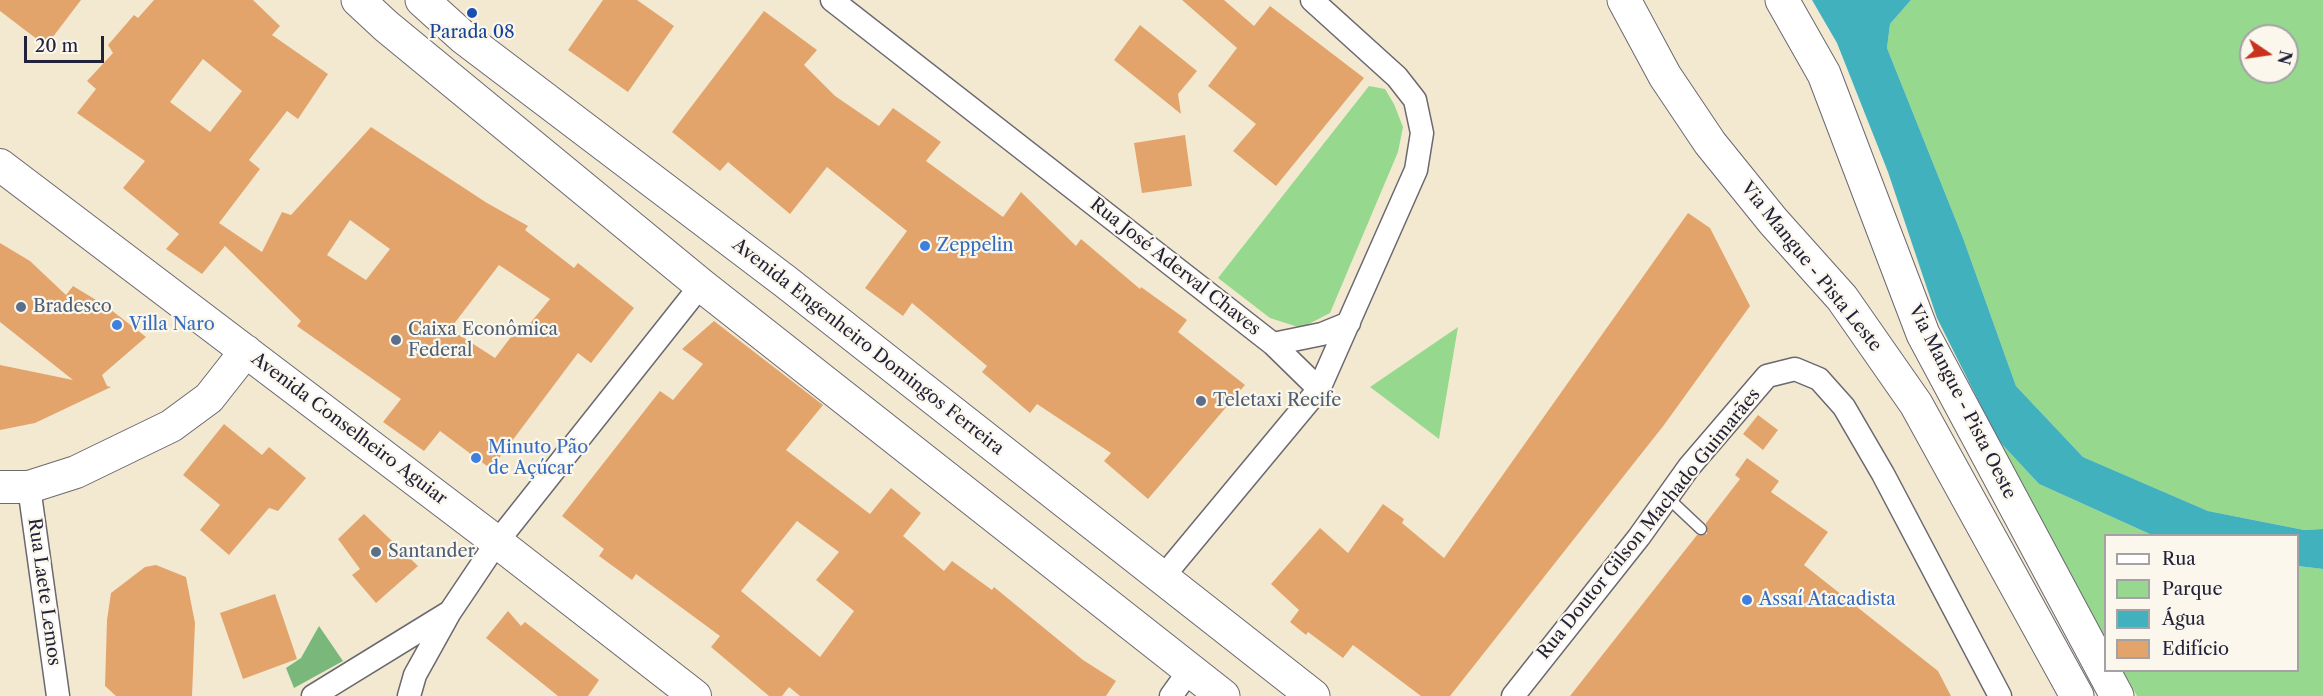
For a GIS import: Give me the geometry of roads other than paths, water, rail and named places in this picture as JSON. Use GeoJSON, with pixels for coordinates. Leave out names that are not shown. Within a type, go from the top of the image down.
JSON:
{"type":"FeatureCollection","features":[{"type":"Feature","properties":{"kind":"main road"},"geometry":{"type":"LineString","coordinates":[[358,0],[394,34],[701,285],[1180,683],[1223,696]]}},
{"type":"Feature","properties":{"kind":"main road","name":"Avenida Engenheiro Domingos Ferreira"},"geometry":{"type":"LineString","coordinates":[[422,0],[463,37],[786,282],[1313,696]]}},
{"type":"Feature","properties":{"kind":"main road","name":"Via Mangue - Pista Oeste"},"geometry":{"type":"LineString","coordinates":[[1782,0],[1824,74],[1923,334],[2104,672]]}},
{"type":"Feature","properties":{"kind":"main road","name":"Via Mangue - Pista Leste"},"geometry":{"type":"LineString","coordinates":[[1625,1],[1665,76],[1710,143],[1842,298],[1916,404],[2077,696]]}},
{"type":"Feature","properties":{"kind":"main road","name":"Avenida Conselheiro Aguiar"},"geometry":{"type":"LineString","coordinates":[[0,165],[497,542],[695,696]]}},
{"type":"Feature","properties":{"kind":"main road"},"geometry":{"type":"LineString","coordinates":[[15,487],[76,472],[133,446],[192,413],[209,398],[246,351]]}},
{"type":"Feature","properties":{"kind":"main road","name":"Via Mangue - Pista Oeste"},"geometry":{"type":"LineString","coordinates":[[2104,672],[2117,696]]}},
{"type":"Feature","properties":{"kind":"street","name":"Rua José Aderval Chaves"},"geometry":{"type":"LineString","coordinates":[[832,0],[1273,344],[1319,390]]}},
{"type":"Feature","properties":{"kind":"street"},"geometry":{"type":"LineString","coordinates":[[1162,578],[1319,390],[1416,170],[1422,134],[1415,100],[1397,76],[1321,3]]}},
{"type":"Feature","properties":{"kind":"street"},"geometry":{"type":"LineString","coordinates":[[409,696],[415,675],[450,612],[497,542],[701,285]]}},
{"type":"Feature","properties":{"kind":"street"},"geometry":{"type":"LineString","coordinates":[[1273,344],[1322,334],[1349,323]]}},
{"type":"Feature","properties":{"kind":"street","name":"Rua Doutor Gilson Machado Guimarães"},"geometry":{"type":"LineString","coordinates":[[1513,696],[1667,497],[1767,376],[1795,369],[1819,379],[1844,407],[2000,696]]}},
{"type":"Feature","properties":{"kind":"street","name":"Rua Laete Lemos"},"geometry":{"type":"LineString","coordinates":[[15,487],[58,696]]}},
{"type":"Feature","properties":{"kind":"street"},"geometry":{"type":"LineString","coordinates":[[332,693],[450,612]]}},
{"type":"Feature","properties":{"kind":"lane"},"geometry":{"type":"LineString","coordinates":[[1667,497],[1701,529]]}},
{"type":"Feature","properties":{"kind":"water"},"geometry":{"type":"Polygon","coordinates":[[[1812,0],[1911,0],[1890,24],[1887,48],[1963,238],[2016,386],[2083,457],[2208,511],[2304,530],[2323,529],[2323,569],[2299,566],[2299,534],[2150,534],[2039,484],[1998,440],[1937,318],[1888,172],[1837,43],[1812,0]]]}},
{"type":"Feature","properties":{"kind":"place","name":"Parada 08"},"geometry":{"type":"Point","coordinates":[472,13]}},
{"type":"Feature","properties":{"kind":"place","name":"Zeppelin"},"geometry":{"type":"Point","coordinates":[925,246]}},
{"type":"Feature","properties":{"kind":"place","name":"Bradesco"},"geometry":{"type":"Point","coordinates":[21,307]}},
{"type":"Feature","properties":{"kind":"place","name":"Villa Naro"},"geometry":{"type":"Point","coordinates":[117,325]}},
{"type":"Feature","properties":{"kind":"place","name":"Caixa Econômica Federal"},"geometry":{"type":"Point","coordinates":[396,340]}},
{"type":"Feature","properties":{"kind":"place","name":"Teletaxi Recife"},"geometry":{"type":"Point","coordinates":[1201,401]}},
{"type":"Feature","properties":{"kind":"place","name":"Minuto Pão de Açúcar"},"geometry":{"type":"Point","coordinates":[476,458]}},
{"type":"Feature","properties":{"kind":"place","name":"Santander"},"geometry":{"type":"Point","coordinates":[376,552]}},
{"type":"Feature","properties":{"kind":"place","name":"Assaí Atacadista"},"geometry":{"type":"Point","coordinates":[1747,600]}}]}
